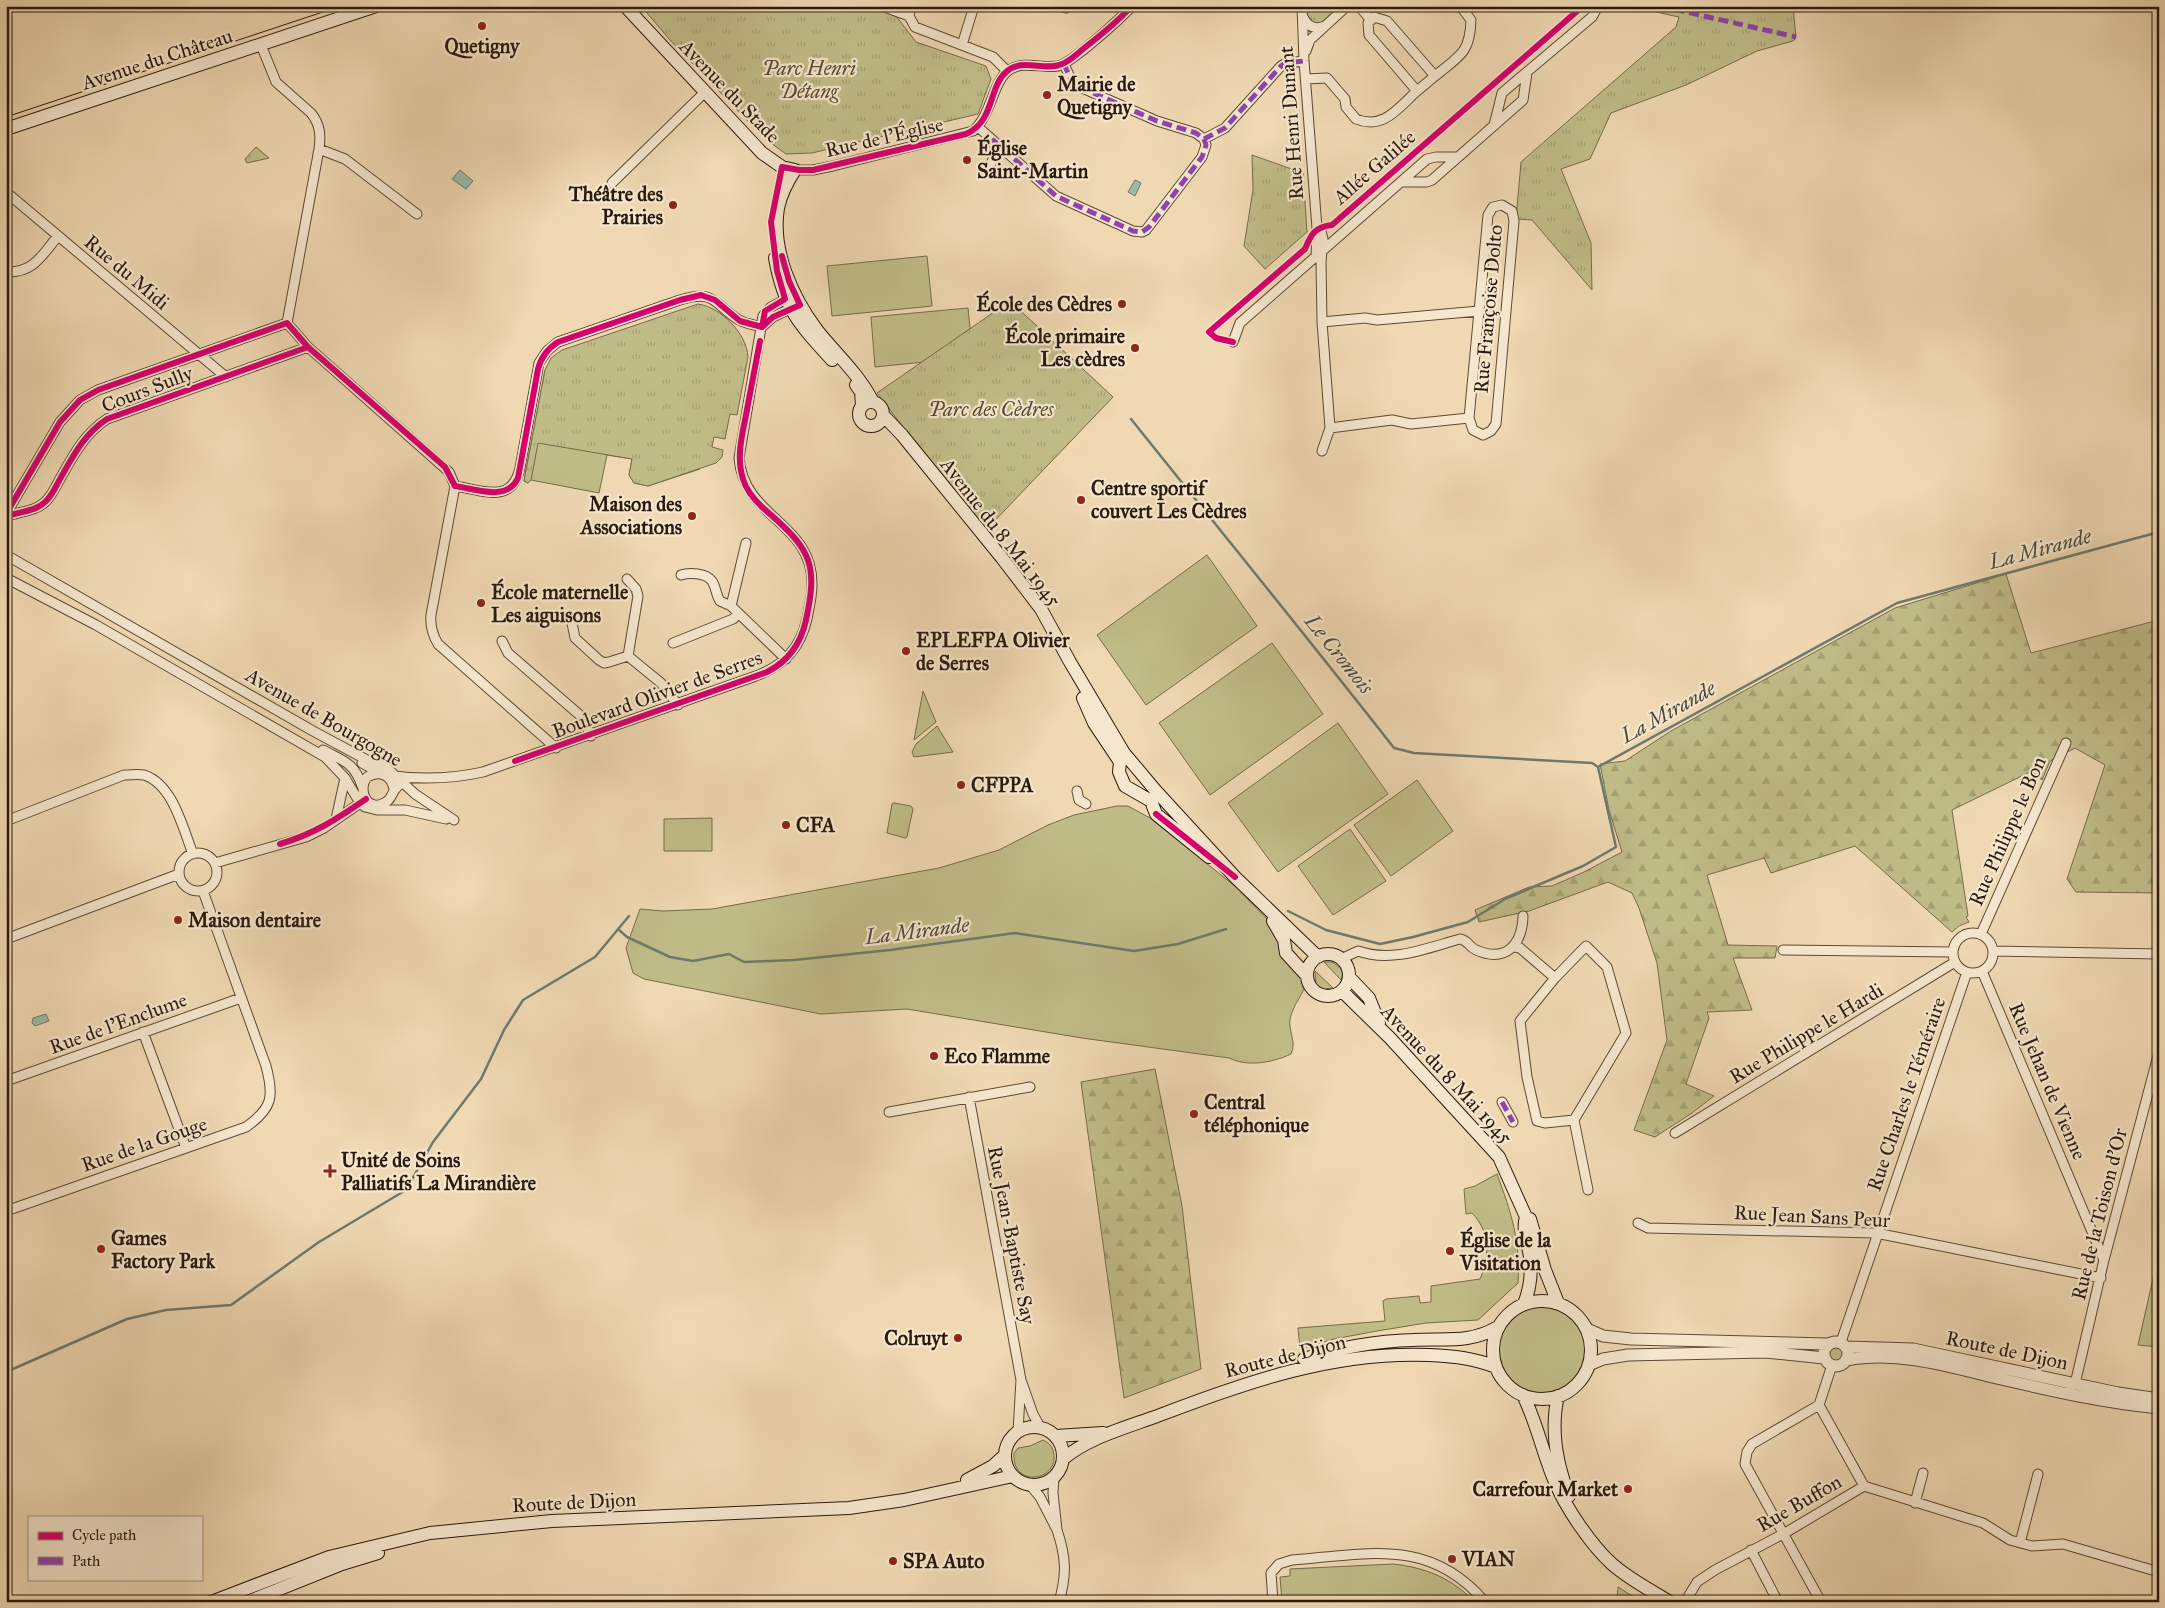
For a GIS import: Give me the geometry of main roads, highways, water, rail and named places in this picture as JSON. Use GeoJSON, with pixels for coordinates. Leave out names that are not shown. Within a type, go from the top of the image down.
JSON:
{"type":"FeatureCollection","features":[{"type":"Feature","properties":{"kind":"main road","name":"Avenue du Château"},"geometry":{"type":"LineString","coordinates":[[6,129],[376,6]]}},
{"type":"Feature","properties":{"kind":"main road","name":"Avenue du Stade"},"geometry":{"type":"LineString","coordinates":[[625,6],[704,93],[762,153],[782,167],[795,170],[780,198],[777,217],[780,249],[792,302]]}},
{"type":"Feature","properties":{"kind":"main road"},"geometry":{"type":"LineString","coordinates":[[782,167],[771,222],[777,271],[792,302],[863,384],[868,404]]}},
{"type":"Feature","properties":{"kind":"main road"},"geometry":{"type":"LineString","coordinates":[[868,404],[882,408],[884,415],[876,426]]}},
{"type":"Feature","properties":{"kind":"main road"},"geometry":{"type":"LineString","coordinates":[[868,404],[859,412],[862,422],[868,426],[896,428]]}},
{"type":"Feature","properties":{"kind":"main road","name":"Avenue du 8 Mai 1945"},"geometry":{"type":"LineString","coordinates":[[884,415],[1022,583],[1041,609],[1070,662],[1116,739],[1133,763],[1235,877],[1260,902]]}},
{"type":"Feature","properties":{"kind":"main road","name":"Avenue du 8 Mai 1945"},"geometry":{"type":"LineString","coordinates":[[1070,662],[1094,723],[1120,762]]}},
{"type":"Feature","properties":{"kind":"main road"},"geometry":{"type":"LineString","coordinates":[[1133,763],[1120,762],[1119,772],[1121,780],[1128,790],[1138,792],[1151,801],[1156,814],[1162,820],[1235,877]]}},
{"type":"Feature","properties":{"kind":"main road"},"geometry":{"type":"LineString","coordinates":[[1260,902],[1318,957]]}},
{"type":"Feature","properties":{"kind":"main road"},"geometry":{"type":"LineString","coordinates":[[1260,902],[1279,930],[1286,953],[1307,976],[1312,988],[1323,996],[1330,996],[1342,991],[1349,977]]}},
{"type":"Feature","properties":{"kind":"main road"},"geometry":{"type":"LineString","coordinates":[[1307,976],[1310,965],[1318,957],[1330,955],[1341,959],[1346,964],[1349,977],[1369,998],[1375,1018],[1384,1032]]}},
{"type":"Feature","properties":{"kind":"main road","name":"Avenue du 8 Mai 1945"},"geometry":{"type":"LineString","coordinates":[[1342,991],[1384,1032],[1499,1157],[1526,1217],[1524,1225],[1530,1257],[1531,1278],[1524,1304]]}},
{"type":"Feature","properties":{"kind":"main road"},"geometry":{"type":"LineString","coordinates":[[1526,1217],[1530,1218],[1545,1270],[1558,1303]]}},
{"type":"Feature","properties":{"kind":"main road"},"geometry":{"type":"LineString","coordinates":[[1541,1301],[1558,1303],[1572,1311],[1586,1329],[1591,1343],[1589,1365],[1579,1382],[1570,1391],[1558,1396],[1540,1399],[1523,1395],[1506,1384],[1496,1366],[1493,1346],[1498,1327],[1509,1313],[1524,1304],[1541,1301]]}},
{"type":"Feature","properties":{"kind":"main road"},"geometry":{"type":"LineString","coordinates":[[1227,1389],[1266,1372],[1327,1353],[1378,1343],[1467,1339],[1498,1327]]}},
{"type":"Feature","properties":{"kind":"main road","name":"Route de Dijon"},"geometry":{"type":"LineString","coordinates":[[1063,1459],[1075,1450],[1118,1430],[1227,1389],[1308,1366],[1368,1356],[1393,1354],[1460,1356],[1496,1366]]}},
{"type":"Feature","properties":{"kind":"main road"},"geometry":{"type":"LineString","coordinates":[[1523,1395],[1555,1483],[1580,1526],[1611,1563],[1628,1577],[1670,1602]]}},
{"type":"Feature","properties":{"kind":"main road"},"geometry":{"type":"LineString","coordinates":[[1558,1396],[1554,1436],[1559,1465],[1580,1526]]}},
{"type":"Feature","properties":{"kind":"main road"},"geometry":{"type":"LineString","coordinates":[[1040,1427],[1049,1430],[1056,1436],[1063,1450],[1063,1459],[1059,1471],[1054,1478],[1043,1484],[1030,1484],[1013,1476],[1008,1468],[1005,1455],[1010,1439],[1025,1428],[1040,1427]]}},
{"type":"Feature","properties":{"kind":"main road","name":"Route de Dijon"},"geometry":{"type":"LineString","coordinates":[[1056,1436],[1070,1437],[1118,1430]]}},
{"type":"Feature","properties":{"kind":"main road","name":"Route de Dijon"},"geometry":{"type":"LineString","coordinates":[[949,1489],[993,1466],[1005,1455]]}},
{"type":"Feature","properties":{"kind":"main road","name":"Route de Dijon"},"geometry":{"type":"LineString","coordinates":[[211,1602],[329,1557],[430,1533],[552,1521],[849,1508],[904,1500],[1013,1476]]}},
{"type":"Feature","properties":{"kind":"main road"},"geometry":{"type":"LineString","coordinates":[[247,1602],[342,1564],[474,1529]]}},
{"type":"Feature","properties":{"kind":"waterway","name":"Le Cromois"},"geometry":{"type":"LineString","coordinates":[[1131,419],[1394,748],[1414,753],[1592,763],[1598,767]]}},
{"type":"Feature","properties":{"kind":"waterway","name":"La Mirande"},"geometry":{"type":"LineString","coordinates":[[1288,911],[1326,930],[1380,944],[1468,922],[1505,899],[1583,866],[1616,847],[1598,767],[1897,603],[2159,532]]}},
{"type":"Feature","properties":{"kind":"waterway"},"geometry":{"type":"LineString","coordinates":[[6,1372],[127,1319],[166,1310],[231,1305],[319,1242],[406,1190],[433,1142],[481,1079],[504,1030],[523,1000],[595,957],[629,916]]}},
{"type":"Feature","properties":{"kind":"waterway","name":"La Mirande"},"geometry":{"type":"LineString","coordinates":[[618,929],[627,937],[670,957],[693,961],[729,954],[744,962],[794,960],[890,950],[1015,933],[1134,951],[1178,944],[1226,929]]}},
{"type":"Feature","properties":{"kind":"tram line"},"geometry":{"type":"LineString","coordinates":[[6,117],[341,6]]}},
{"type":"Feature","properties":{"kind":"place","name":"Quetigny"},"geometry":{"type":"Point","coordinates":[482,26]}},
{"type":"Feature","properties":{"kind":"place","name":"Mairie de Quetigny"},"geometry":{"type":"Point","coordinates":[1047,95]}},
{"type":"Feature","properties":{"kind":"place","name":"Église Saint-Martin"},"geometry":{"type":"Point","coordinates":[967,160]}},
{"type":"Feature","properties":{"kind":"place","name":"Théâtre des Prairies"},"geometry":{"type":"Point","coordinates":[673,205]}},
{"type":"Feature","properties":{"kind":"place","name":"École des Cèdres"},"geometry":{"type":"Point","coordinates":[1122,304]}},
{"type":"Feature","properties":{"kind":"place","name":"École primaire Les cèdres"},"geometry":{"type":"Point","coordinates":[1135,348]}},
{"type":"Feature","properties":{"kind":"place","name":"Centre sportif couvert Les Cèdres"},"geometry":{"type":"Point","coordinates":[1081,500]}},
{"type":"Feature","properties":{"kind":"place","name":"Maison des Associations"},"geometry":{"type":"Point","coordinates":[692,516]}},
{"type":"Feature","properties":{"kind":"place","name":"École maternelle Les aiguisons"},"geometry":{"type":"Point","coordinates":[481,603]}},
{"type":"Feature","properties":{"kind":"place","name":"EPLEFPA Olivier de Serres"},"geometry":{"type":"Point","coordinates":[906,651]}},
{"type":"Feature","properties":{"kind":"place","name":"CFPPA"},"geometry":{"type":"Point","coordinates":[961,785]}},
{"type":"Feature","properties":{"kind":"place","name":"CFA"},"geometry":{"type":"Point","coordinates":[786,825]}},
{"type":"Feature","properties":{"kind":"place","name":"Maison dentaire"},"geometry":{"type":"Point","coordinates":[178,920]}},
{"type":"Feature","properties":{"kind":"place","name":"Eco Flamme"},"geometry":{"type":"Point","coordinates":[934,1056]}},
{"type":"Feature","properties":{"kind":"place","name":"Central téléphonique"},"geometry":{"type":"Point","coordinates":[1194,1114]}},
{"type":"Feature","properties":{"kind":"place","name":"Unité de Soins Palliatifs La Mirandière"},"geometry":{"type":"Point","coordinates":[330,1171]}},
{"type":"Feature","properties":{"kind":"place","name":"Games Factory Park"},"geometry":{"type":"Point","coordinates":[101,1249]}},
{"type":"Feature","properties":{"kind":"place","name":"Église de la Visitation"},"geometry":{"type":"Point","coordinates":[1450,1251]}},
{"type":"Feature","properties":{"kind":"place","name":"Colruyt"},"geometry":{"type":"Point","coordinates":[958,1338]}},
{"type":"Feature","properties":{"kind":"place","name":"Carrefour Market"},"geometry":{"type":"Point","coordinates":[1628,1489]}},
{"type":"Feature","properties":{"kind":"place","name":"VIAN"},"geometry":{"type":"Point","coordinates":[1452,1559]}},
{"type":"Feature","properties":{"kind":"place","name":"SPA Auto"},"geometry":{"type":"Point","coordinates":[893,1561]}},
{"type":"Feature","properties":{"kind":"park label","name":"Parc Henri Détang"},"geometry":{"type":"Point","coordinates":[809,80]}},
{"type":"Feature","properties":{"kind":"park label","name":"Parc des Cèdres"},"geometry":{"type":"Point","coordinates":[991,409]}}]}
